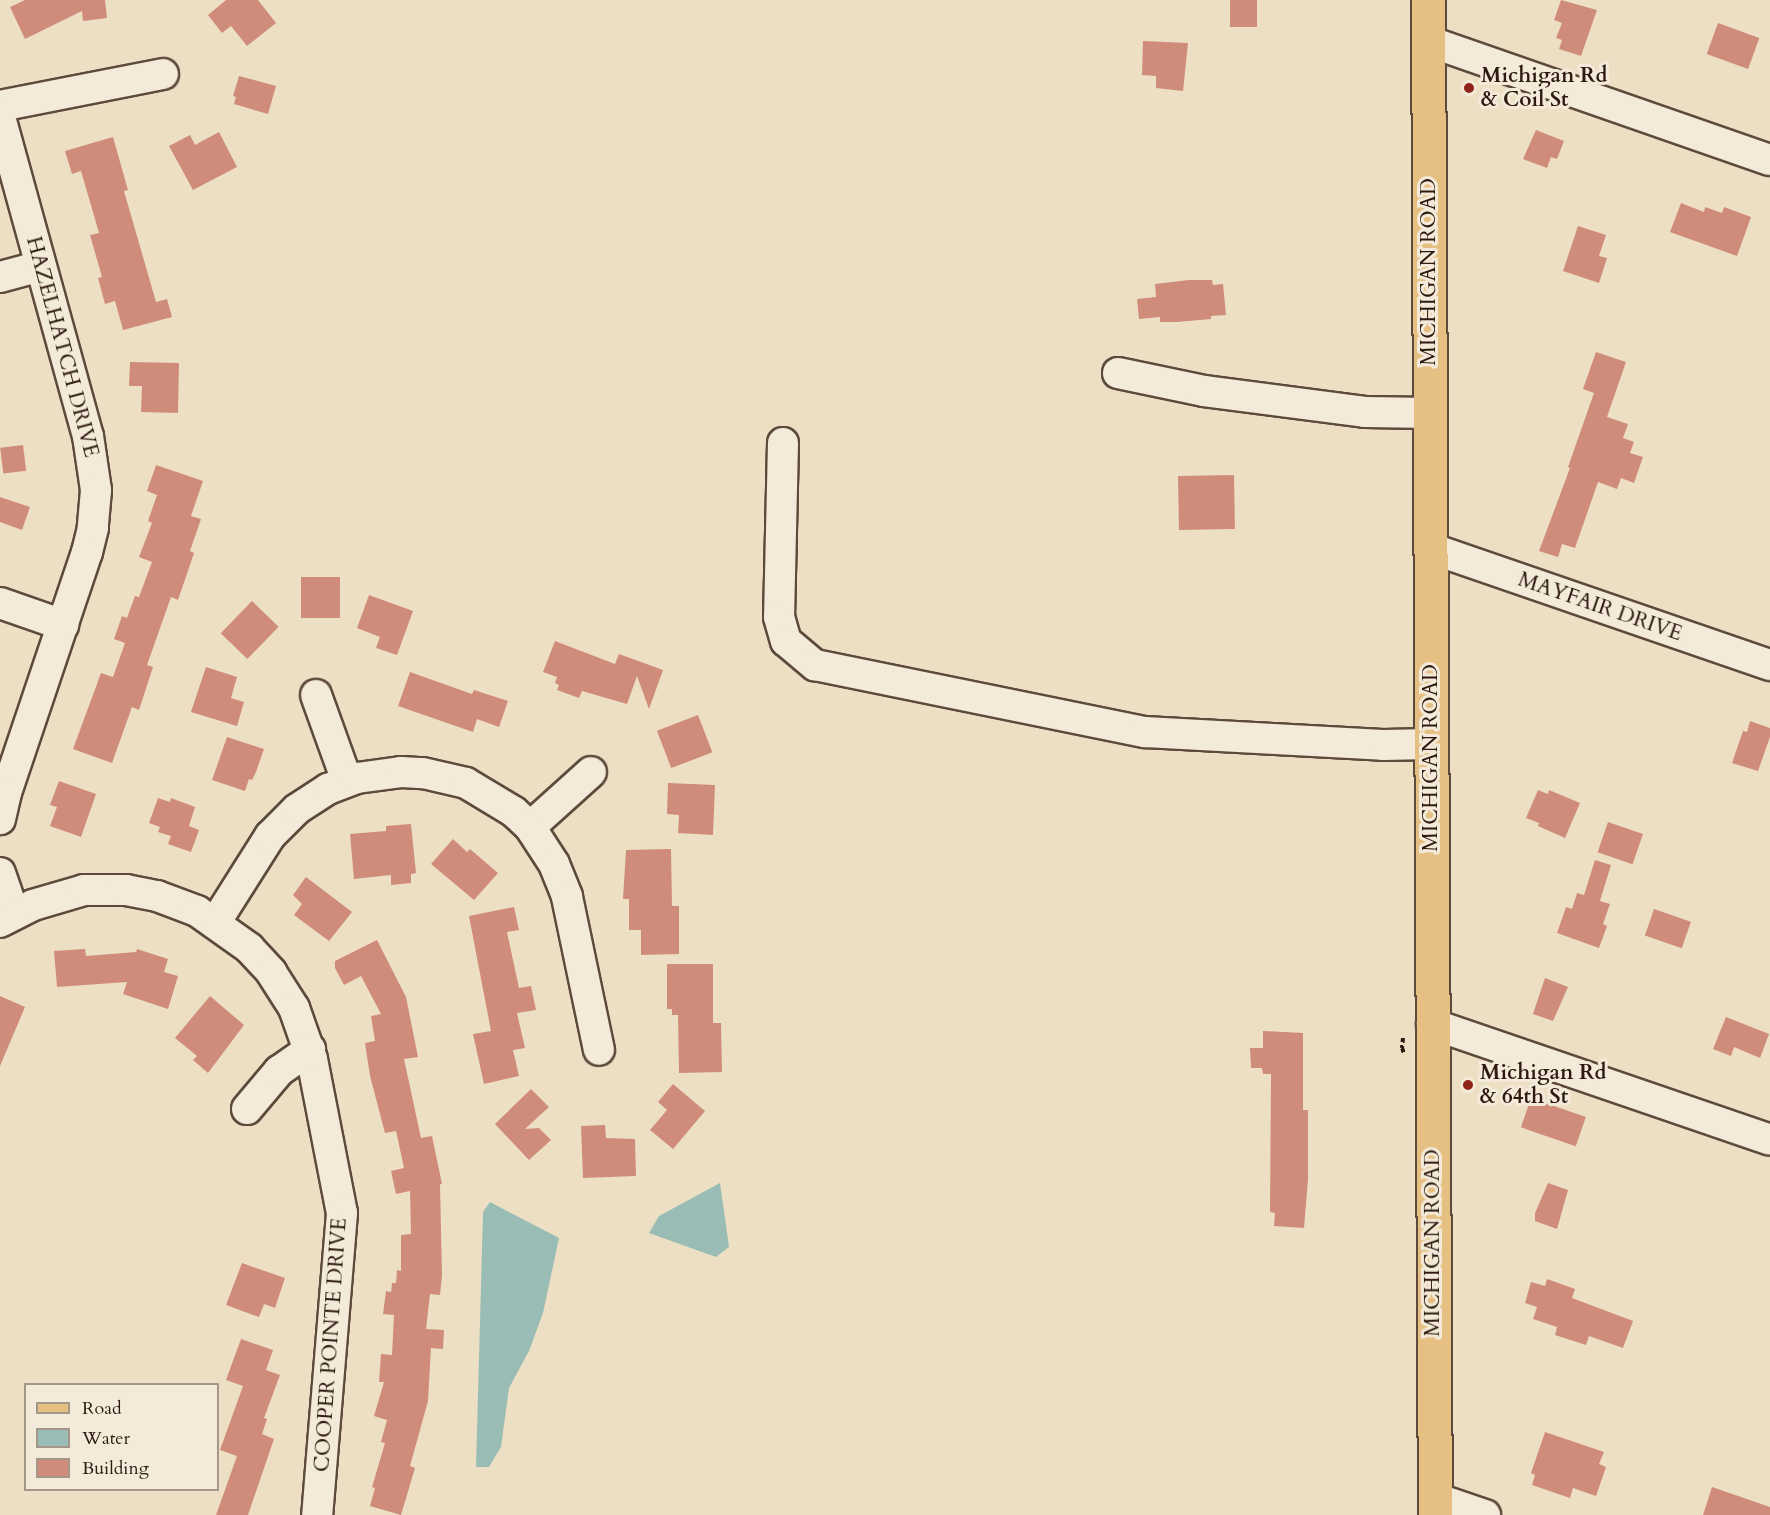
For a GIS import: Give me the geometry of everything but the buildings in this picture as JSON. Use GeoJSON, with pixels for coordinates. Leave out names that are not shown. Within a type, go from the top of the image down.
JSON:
{"type":"FeatureCollection","features":[{"type":"Feature","properties":{"kind":"main road","name":"MICHIGAN ROAD"},"geometry":{"type":"LineString","coordinates":[[1428,0],[1435,1506]]}},
{"type":"Feature","properties":{"kind":"street"},"geometry":{"type":"LineString","coordinates":[[1428,41],[1770,160]]}},
{"type":"Feature","properties":{"kind":"street"},"geometry":{"type":"LineString","coordinates":[[0,106],[163,74]]}},
{"type":"Feature","properties":{"kind":"street","name":"HAZELHATCH DRIVE"},"geometry":{"type":"LineString","coordinates":[[0,117],[88,436],[96,490],[91,539],[6,793],[0,819]]}},
{"type":"Feature","properties":{"kind":"street"},"geometry":{"type":"LineString","coordinates":[[0,277],[41,266]]}},
{"type":"Feature","properties":{"kind":"street"},"geometry":{"type":"LineString","coordinates":[[1118,373],[1204,391],[1365,412],[1430,413]]}},
{"type":"Feature","properties":{"kind":"street"},"geometry":{"type":"LineString","coordinates":[[783,443],[779,617],[786,641],[815,665],[1145,732],[1383,745],[1431,744]]}},
{"type":"Feature","properties":{"kind":"street","name":"MAYFAIR DRIVE"},"geometry":{"type":"LineString","coordinates":[[1430,548],[1770,665]]}},
{"type":"Feature","properties":{"kind":"street"},"geometry":{"type":"LineString","coordinates":[[0,603],[63,625]]}},
{"type":"Feature","properties":{"kind":"street"},"geometry":{"type":"LineString","coordinates":[[316,695],[347,781]]}},
{"type":"Feature","properties":{"kind":"street"},"geometry":{"type":"LineString","coordinates":[[215,923],[270,836],[282,822],[310,799],[347,781],[379,773],[401,772],[445,777],[466,783],[505,805],[530,827],[554,864],[565,888],[599,1050]]}},
{"type":"Feature","properties":{"kind":"street"},"geometry":{"type":"LineString","coordinates":[[530,827],[591,772]]}},
{"type":"Feature","properties":{"kind":"street"},"geometry":{"type":"LineString","coordinates":[[0,873],[7,918]]}},
{"type":"Feature","properties":{"kind":"street","name":"COOPER POINTE DRIVE"},"geometry":{"type":"LineString","coordinates":[[7,918],[53,897],[84,890],[116,889],[158,896],[197,911],[249,948],[272,972],[294,1008],[310,1049],[340,1192],[342,1227],[317,1515]]}},
{"type":"Feature","properties":{"kind":"street"},"geometry":{"type":"LineString","coordinates":[[1432,1024],[1770,1140]]}},
{"type":"Feature","properties":{"kind":"street"},"geometry":{"type":"LineString","coordinates":[[247,1109],[279,1071],[310,1049]]}},
{"type":"Feature","properties":{"kind":"street"},"geometry":{"type":"LineString","coordinates":[[1435,1506],[1485,1515]]}},
{"type":"Feature","properties":{"kind":"water"},"geometry":{"type":"Polygon","coordinates":[[[720,1183],[729,1247],[716,1257],[649,1233],[659,1216],[720,1183]]]}},
{"type":"Feature","properties":{"kind":"water"},"geometry":{"type":"Polygon","coordinates":[[[490,1202],[559,1238],[543,1313],[529,1351],[509,1388],[501,1447],[489,1467],[476,1467],[483,1212],[490,1202]]]}},
{"type":"Feature","properties":{"kind":"place","name":"Michigan Rd & Coil St"},"geometry":{"type":"Point","coordinates":[1469,88]}},
{"type":"Feature","properties":{"kind":"place","name":"Michigan Rd & 64th St"},"geometry":{"type":"Point","coordinates":[1468,1085]}}]}
